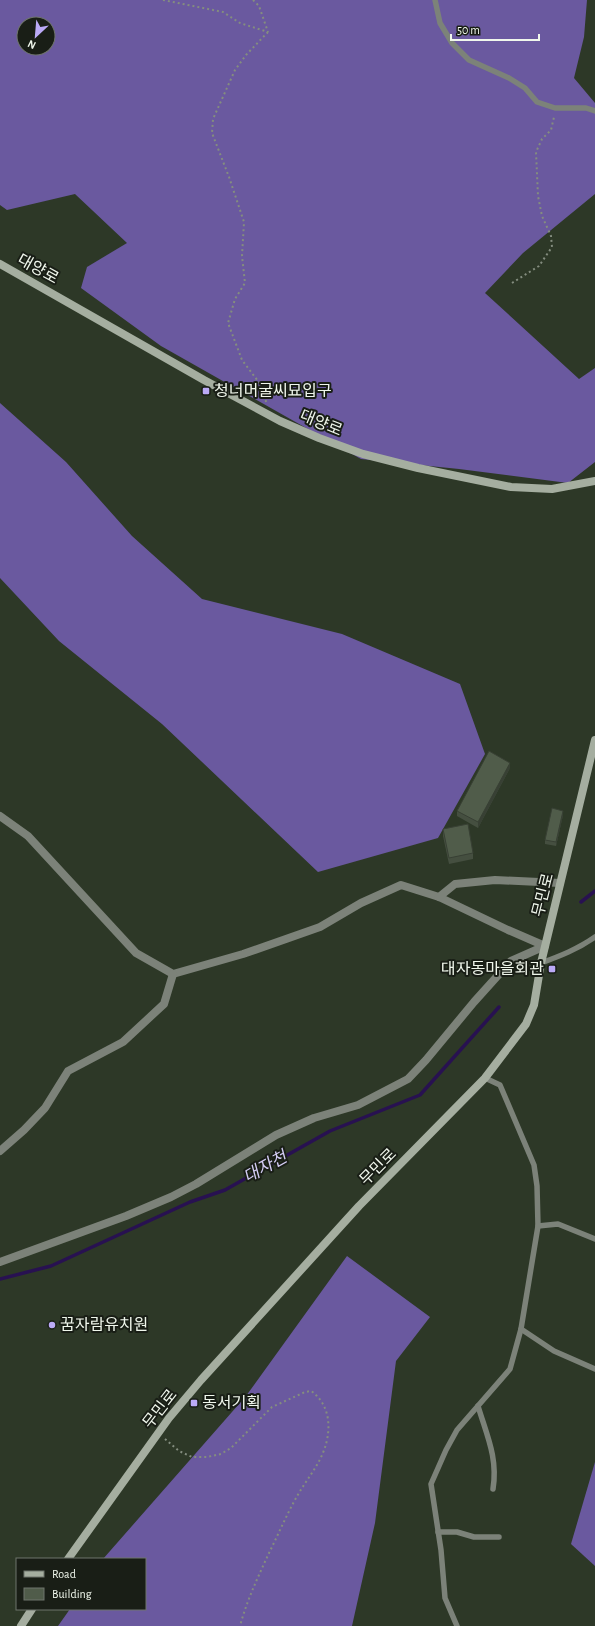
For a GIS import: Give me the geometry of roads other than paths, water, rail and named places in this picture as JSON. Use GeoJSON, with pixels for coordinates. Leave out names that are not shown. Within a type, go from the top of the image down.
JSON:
{"type":"FeatureCollection","features":[{"type":"Feature","properties":{"kind":"street","name":"대양로"},"geometry":{"type":"LineString","coordinates":[[0,264],[267,414],[319,438],[363,454],[418,468],[511,487],[552,489],[595,481]]}},
{"type":"Feature","properties":{"kind":"street","name":"무민로"},"geometry":{"type":"LineString","coordinates":[[69,1558],[169,1418],[201,1380],[359,1206],[485,1078],[526,1024],[534,1005],[541,963],[595,740]]}},
{"type":"Feature","properties":{"kind":"street"},"geometry":{"type":"LineString","coordinates":[[0,816],[28,836],[136,953],[173,974],[243,954],[320,927],[361,903],[401,885],[439,897],[545,946]]}},
{"type":"Feature","properties":{"kind":"street"},"geometry":{"type":"LineString","coordinates":[[439,897],[455,884],[495,880],[560,883]]}},
{"type":"Feature","properties":{"kind":"street"},"geometry":{"type":"LineString","coordinates":[[0,1262],[126,1216],[171,1197],[196,1184],[276,1135],[314,1118],[358,1105],[408,1079],[511,961],[545,946]]}},
{"type":"Feature","properties":{"kind":"street"},"geometry":{"type":"LineString","coordinates":[[0,1151],[24,1130],[45,1108],[68,1071],[123,1042],[164,1004],[173,974]]}},
{"type":"Feature","properties":{"kind":"street"},"geometry":{"type":"LineString","coordinates":[[21,1626],[31,1610]]}},
{"type":"Feature","properties":{"kind":"lane"},"geometry":{"type":"LineString","coordinates":[[435,0],[440,23],[452,43],[469,60],[509,78],[525,88],[537,102],[555,108],[586,108],[595,111]]}},
{"type":"Feature","properties":{"kind":"lane"},"geometry":{"type":"LineString","coordinates":[[541,963],[584,945],[595,936]]}},
{"type":"Feature","properties":{"kind":"lane"},"geometry":{"type":"LineString","coordinates":[[457,1626],[445,1598],[431,1484],[446,1450],[457,1430],[510,1369],[521,1329],[538,1226],[537,1186],[534,1165],[500,1085],[485,1078]]}},
{"type":"Feature","properties":{"kind":"lane"},"geometry":{"type":"LineString","coordinates":[[538,1226],[558,1224],[595,1239]]}},
{"type":"Feature","properties":{"kind":"lane"},"geometry":{"type":"LineString","coordinates":[[521,1329],[554,1351],[595,1369]]}},
{"type":"Feature","properties":{"kind":"lane"},"geometry":{"type":"LineString","coordinates":[[478,1406],[494,1458],[495,1478],[493,1489]]}},
{"type":"Feature","properties":{"kind":"lane"},"geometry":{"type":"LineString","coordinates":[[438,1532],[457,1532],[474,1537],[499,1537]]}},
{"type":"Feature","properties":{"kind":"waterway","name":"대자천"},"geometry":{"type":"LineString","coordinates":[[581,902],[595,891]]}},
{"type":"Feature","properties":{"kind":"waterway","name":"대자천"},"geometry":{"type":"LineString","coordinates":[[0,1279],[51,1266],[190,1202],[225,1190],[330,1131],[420,1095],[499,1007]]}},
{"type":"Feature","properties":{"kind":"place","name":"청너머굴씨묘입구"},"geometry":{"type":"Point","coordinates":[206,391]}},
{"type":"Feature","properties":{"kind":"place","name":"대자동마을회관"},"geometry":{"type":"Point","coordinates":[552,969]}},
{"type":"Feature","properties":{"kind":"place","name":"꿈자람유치원"},"geometry":{"type":"Point","coordinates":[52,1325]}},
{"type":"Feature","properties":{"kind":"place","name":"동서기획"},"geometry":{"type":"Point","coordinates":[194,1403]}}]}
